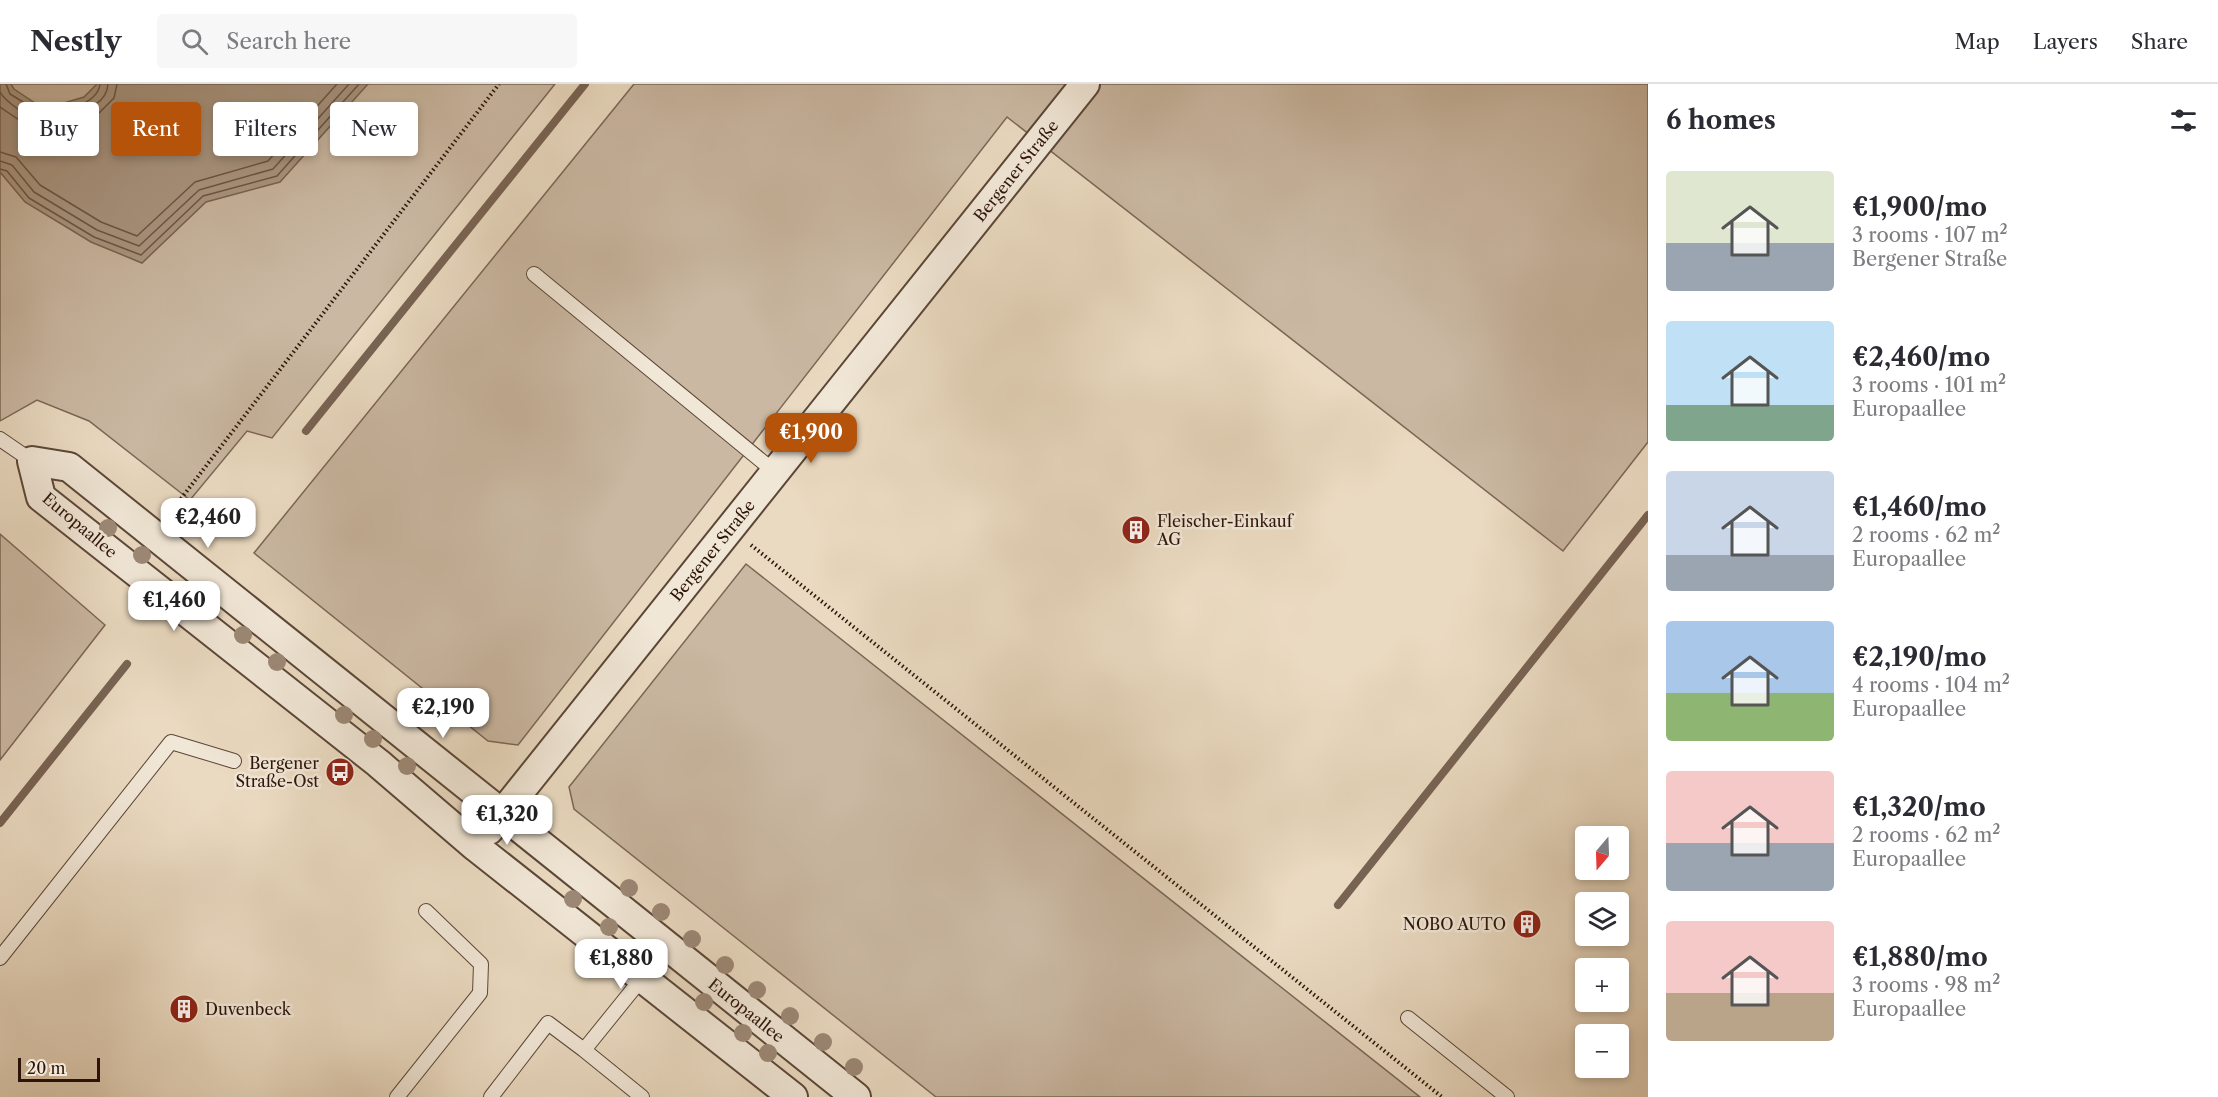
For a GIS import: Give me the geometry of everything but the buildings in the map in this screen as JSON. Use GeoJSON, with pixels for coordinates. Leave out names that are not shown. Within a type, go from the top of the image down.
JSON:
{"type":"FeatureCollection","features":[{"type":"Feature","properties":{"kind":"street","name":"Bergener Straße"},"geometry":{"type":"LineString","coordinates":[[476,847],[1085,84]]}},
{"type":"Feature","properties":{"kind":"street","name":"Europaallee"},"geometry":{"type":"LineString","coordinates":[[793,1097],[476,847],[378,763],[41,497],[32,461],[69,467],[500,816],[856,1097]]}},
{"type":"Feature","properties":{"kind":"lane"},"geometry":{"type":"LineString","coordinates":[[534,274],[775,472]]}},
{"type":"Feature","properties":{"kind":"lane"},"geometry":{"type":"LineString","coordinates":[[0,439],[32,461]]}},
{"type":"Feature","properties":{"kind":"lane"},"geometry":{"type":"LineString","coordinates":[[0,958],[171,742],[234,761]]}},
{"type":"Feature","properties":{"kind":"lane"},"geometry":{"type":"LineString","coordinates":[[397,1097],[480,993],[481,964],[426,911]]}},
{"type":"Feature","properties":{"kind":"lane"},"geometry":{"type":"LineString","coordinates":[[584,1050],[642,977]]}},
{"type":"Feature","properties":{"kind":"lane"},"geometry":{"type":"LineString","coordinates":[[1408,1018],[1507,1097]]}},
{"type":"Feature","properties":{"kind":"lane"},"geometry":{"type":"LineString","coordinates":[[491,1097],[548,1023],[642,1097]]}},
{"type":"Feature","properties":{"kind":"path"},"geometry":{"type":"LineString","coordinates":[[153,535],[499,84]]}},
{"type":"Feature","properties":{"kind":"path"},"geometry":{"type":"LineString","coordinates":[[730,529],[1442,1097]]}},
{"type":"Feature","properties":{"kind":"shaded area"},"geometry":{"type":"Polygon","coordinates":[[[0,84],[555,84],[272,438],[247,431],[190,500],[89,421],[37,400],[0,421],[0,84]]]}},
{"type":"Feature","properties":{"kind":"shaded area"},"geometry":{"type":"Polygon","coordinates":[[[634,84],[1648,84],[1648,442],[1563,551],[1007,117],[518,745],[488,741],[254,553],[634,84]]]}},
{"type":"Feature","properties":{"kind":"shaded area"},"geometry":{"type":"Polygon","coordinates":[[[0,534],[105,625],[0,760],[0,534]]]}},
{"type":"Feature","properties":{"kind":"shaded area"},"geometry":{"type":"Polygon","coordinates":[[[746,564],[1420,1097],[936,1097],[574,809],[569,787],[746,564]]]}},
{"type":"Feature","properties":{"kind":"water"},"geometry":{"type":"Polygon","coordinates":[[[0,84],[11,84],[14,89],[34,102],[18,102],[18,156],[99,156],[99,102],[67,102],[84,97],[97,84],[368,84],[352,102],[330,102],[330,126],[318,140],[318,102],[213,102],[213,156],[303,156],[280,182],[206,202],[142,263],[91,242],[25,202],[0,172],[0,84]]]}},
{"type":"Feature","properties":{"kind":"waterway"},"geometry":{"type":"LineString","coordinates":[[306,431],[585,84]]}},
{"type":"Feature","properties":{"kind":"waterway"},"geometry":{"type":"LineString","coordinates":[[1338,905],[1648,515]]}},
{"type":"Feature","properties":{"kind":"waterway"},"geometry":{"type":"LineString","coordinates":[[0,823],[127,664]]}},
{"type":"Feature","properties":{"kind":"place","name":"Fleischer-Einkauf AG"},"geometry":{"type":"Point","coordinates":[1136,530]}},
{"type":"Feature","properties":{"kind":"place","name":"Bergener Straße-Ost"},"geometry":{"type":"Point","coordinates":[340,772]}},
{"type":"Feature","properties":{"kind":"place","name":"NOBO AUTO"},"geometry":{"type":"Point","coordinates":[1527,924]}},
{"type":"Feature","properties":{"kind":"place","name":"Duvenbeck"},"geometry":{"type":"Point","coordinates":[184,1009]}}]}
